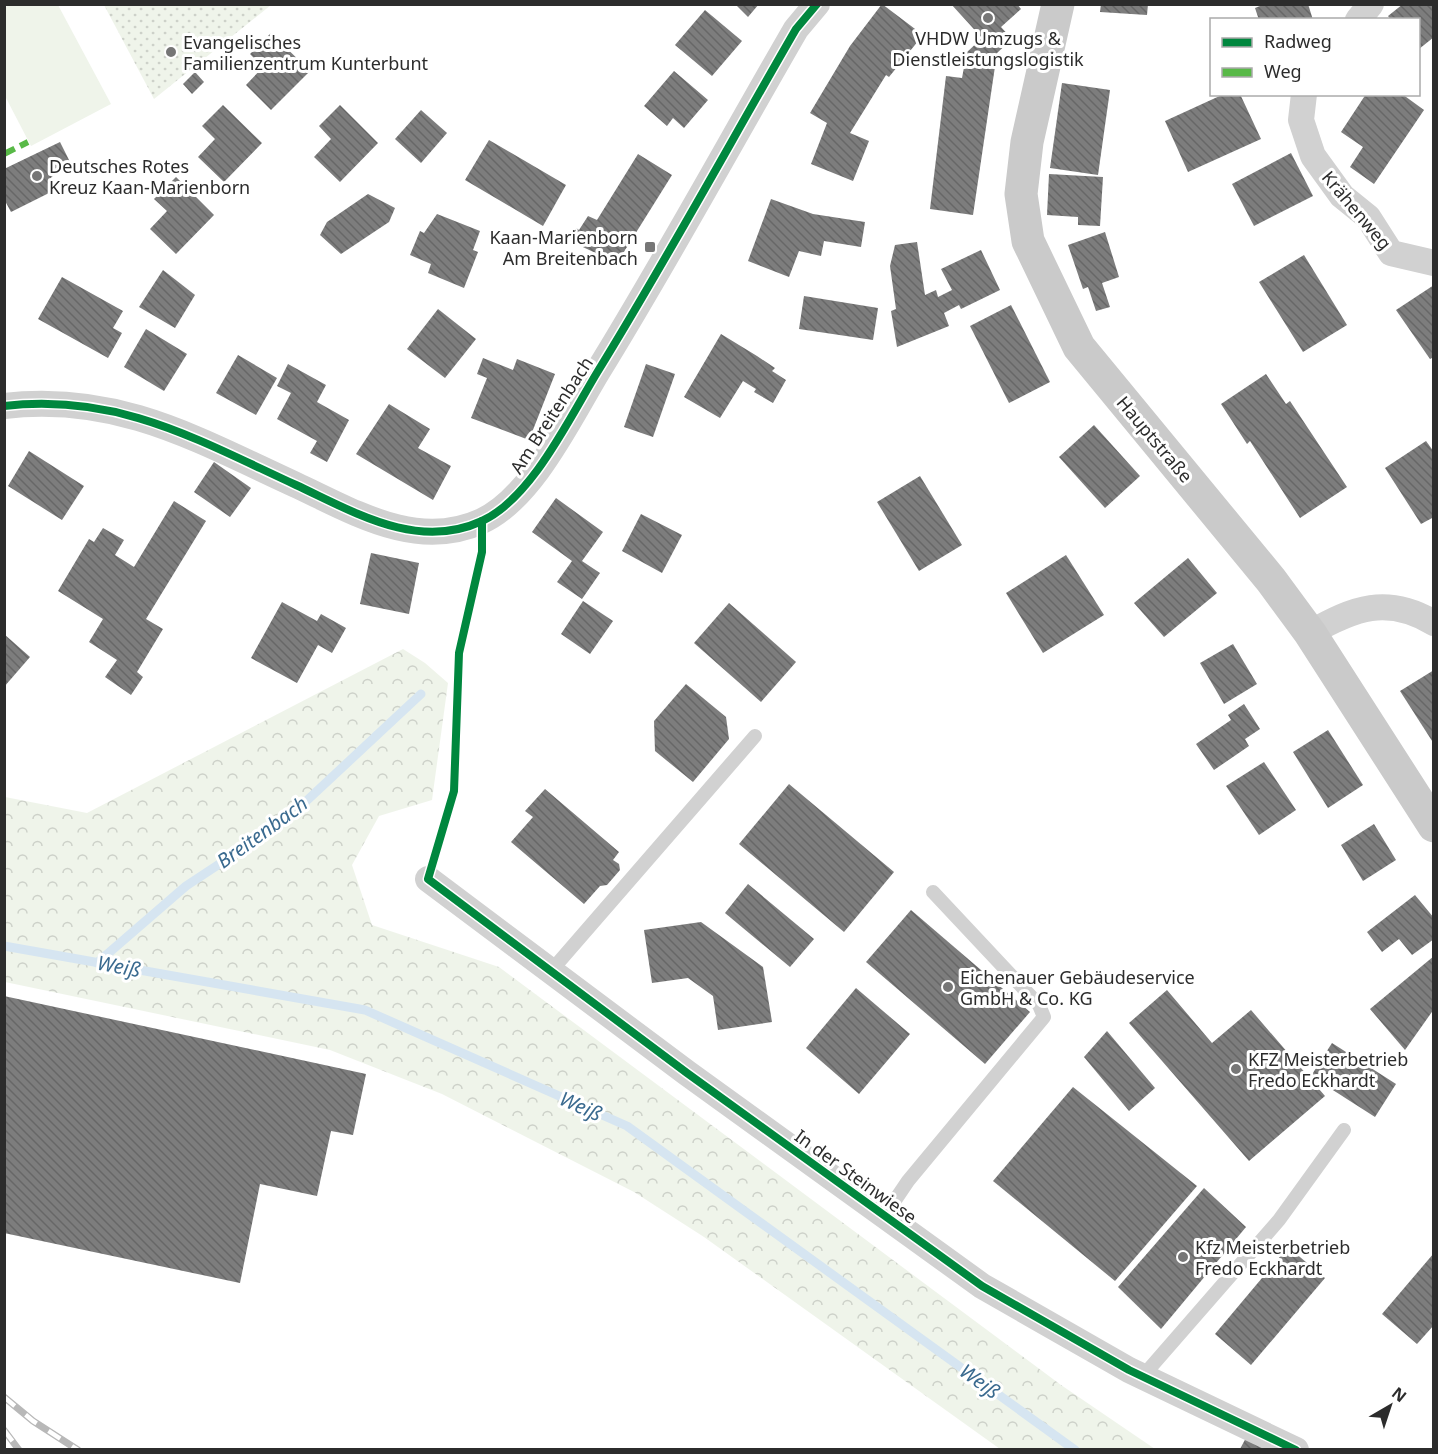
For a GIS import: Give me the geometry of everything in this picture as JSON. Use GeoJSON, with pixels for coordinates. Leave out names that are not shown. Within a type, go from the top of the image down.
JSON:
{"type":"FeatureCollection","features":[{"type":"Feature","properties":{"kind":"main road","name":"Hauptstraße"},"geometry":{"type":"LineString","coordinates":[[1058,4],[1027,142],[1021,194],[1028,241],[1079,347],[1271,580],[1310,633],[1434,826]]}},
{"type":"Feature","properties":{"kind":"street","name":"Am Breitenbach"},"geometry":{"type":"LineString","coordinates":[[6,399],[62,402],[117,410],[186,435],[380,524],[416,532],[449,531],[482,521],[505,507],[547,454],[643,298],[795,29],[817,4]]}},
{"type":"Feature","properties":{"kind":"street"},"geometry":{"type":"LineString","coordinates":[[1360,18],[1371,4]]}},
{"type":"Feature","properties":{"kind":"street","name":"Krähenweg"},"geometry":{"type":"LineString","coordinates":[[1304,96],[1301,120],[1313,156],[1342,196],[1368,217],[1391,253],[1434,262]]}},
{"type":"Feature","properties":{"kind":"street"},"geometry":{"type":"LineString","coordinates":[[1310,633],[1340,616],[1377,608],[1407,609],[1434,622]]}},
{"type":"Feature","properties":{"kind":"street","name":"In der Steinwiese"},"geometry":{"type":"LineString","coordinates":[[428,879],[982,1286],[1143,1376],[1296,1449]]}},
{"type":"Feature","properties":{"kind":"lane"},"geometry":{"type":"LineString","coordinates":[[551,971],[755,736]]}},
{"type":"Feature","properties":{"kind":"lane"},"geometry":{"type":"LineString","coordinates":[[885,1215],[908,1181],[1044,1017],[1039,1005],[933,892]]}},
{"type":"Feature","properties":{"kind":"lane"},"geometry":{"type":"LineString","coordinates":[[1143,1376],[1279,1220],[1344,1130]]}},
{"type":"Feature","properties":{"kind":"green space"},"geometry":{"type":"Polygon","coordinates":[[[10,5],[58,5],[111,104],[31,146],[5,96],[5,7],[10,5]]]}},
{"type":"Feature","properties":{"kind":"green space","name":"Evangelisches Familienzentrum Kunterbunt"},"geometry":{"type":"Polygon","coordinates":[[[104,5],[271,5],[154,99],[104,5]]]}},
{"type":"Feature","properties":{"kind":"green space"},"geometry":{"type":"Polygon","coordinates":[[[403,649],[425,663],[448,683],[432,800],[379,816],[352,865],[372,925],[499,967],[1061,1385],[1155,1449],[1000,1449],[704,1237],[634,1192],[442,1094],[330,1050],[5,982],[5,797],[87,813],[403,649]]]}},
{"type":"Feature","properties":{"kind":"building"},"geometry":{"type":"Polygon","coordinates":[[[735,4],[759,4],[748,17],[735,4]]]}},
{"type":"Feature","properties":{"kind":"building"},"geometry":{"type":"Polygon","coordinates":[[[882,4],[923,35],[889,77],[886,75],[850,133],[869,141],[853,181],[811,164],[827,123],[810,113],[850,46],[882,4]]]}},
{"type":"Feature","properties":{"kind":"building"},"geometry":{"type":"Polygon","coordinates":[[[951,4],[1017,4],[1021,9],[1001,27],[1012,39],[997,53],[973,215],[930,209],[946,76],[962,78],[965,62],[971,60],[965,54],[982,38],[951,4]]]}},
{"type":"Feature","properties":{"kind":"building"},"geometry":{"type":"Polygon","coordinates":[[[1101,4],[1148,4],[1147,15],[1100,12],[1101,4]]]}},
{"type":"Feature","properties":{"kind":"building"},"geometry":{"type":"Polygon","coordinates":[[[1265,4],[1308,4],[1312,18],[1258,18],[1255,8],[1265,4]]]}},
{"type":"Feature","properties":{"kind":"building"},"geometry":{"type":"Polygon","coordinates":[[[1403,4],[1434,4],[1434,37],[1420,48],[1420,18],[1390,18],[1388,16],[1403,4]]]}},
{"type":"Feature","properties":{"kind":"building"},"geometry":{"type":"Polygon","coordinates":[[[705,10],[742,41],[712,76],[675,45],[705,10]]]}},
{"type":"Feature","properties":{"kind":"building"},"geometry":{"type":"Polygon","coordinates":[[[271,33],[310,71],[271,110],[246,85],[263,67],[250,54],[271,33]]]}},
{"type":"Feature","properties":{"kind":"building"},"geometry":{"type":"Polygon","coordinates":[[[674,71],[708,100],[684,128],[673,118],[667,126],[644,106],[674,71]]]}},
{"type":"Feature","properties":{"kind":"building"},"geometry":{"type":"Polygon","coordinates":[[[195,72],[204,82],[192,94],[183,84],[195,72]]]}},
{"type":"Feature","properties":{"kind":"building"},"geometry":{"type":"Polygon","coordinates":[[[1062,83],[1110,90],[1098,175],[1050,168],[1062,83]]]}},
{"type":"Feature","properties":{"kind":"building"},"geometry":{"type":"Polygon","coordinates":[[[1220,96],[1241,96],[1261,139],[1188,172],[1165,121],[1220,96]]]}},
{"type":"Feature","properties":{"kind":"building"},"geometry":{"type":"Polygon","coordinates":[[[1365,96],[1405,96],[1424,110],[1374,184],[1350,167],[1363,147],[1341,132],[1365,96]]]}},
{"type":"Feature","properties":{"kind":"building"},"geometry":{"type":"Polygon","coordinates":[[[223,105],[262,143],[224,182],[198,157],[215,139],[202,126],[223,105]]]}},
{"type":"Feature","properties":{"kind":"building"},"geometry":{"type":"Polygon","coordinates":[[[340,105],[378,143],[340,182],[314,157],[331,139],[319,126],[340,105]]]}},
{"type":"Feature","properties":{"kind":"building"},"geometry":{"type":"Polygon","coordinates":[[[421,110],[447,133],[421,163],[395,139],[421,110]]]}},
{"type":"Feature","properties":{"kind":"building"},"geometry":{"type":"Polygon","coordinates":[[[489,140],[566,185],[543,226],[465,180],[489,140]]]}},
{"type":"Feature","properties":{"kind":"building"},"geometry":{"type":"Polygon","coordinates":[[[60,142],[72,166],[51,177],[57,189],[11,212],[4,199],[4,169],[60,142]]]}},
{"type":"Feature","properties":{"kind":"building"},"geometry":{"type":"Polygon","coordinates":[[[1291,153],[1313,196],[1254,226],[1232,184],[1291,153]]]}},
{"type":"Feature","properties":{"kind":"building"},"geometry":{"type":"Polygon","coordinates":[[[638,154],[672,175],[617,263],[570,241],[576,228],[579,230],[588,216],[597,220],[638,154]]]}},
{"type":"Feature","properties":{"kind":"building"},"geometry":{"type":"Polygon","coordinates":[[[1049,174],[1103,177],[1100,226],[1078,225],[1078,217],[1047,215],[1049,174]]]}},
{"type":"Feature","properties":{"kind":"building"},"geometry":{"type":"Polygon","coordinates":[[[176,177],[214,215],[176,254],[150,229],[167,211],[154,199],[176,177]]]}},
{"type":"Feature","properties":{"kind":"building"},"geometry":{"type":"Polygon","coordinates":[[[368,194],[395,208],[389,222],[341,254],[320,235],[327,222],[368,194]]]}},
{"type":"Feature","properties":{"kind":"building"},"geometry":{"type":"Polygon","coordinates":[[[771,199],[813,214],[865,222],[861,247],[824,241],[821,256],[799,251],[789,277],[748,261],[771,199]]]}},
{"type":"Feature","properties":{"kind":"building"},"geometry":{"type":"Polygon","coordinates":[[[437,214],[480,231],[473,250],[478,252],[464,288],[428,273],[431,264],[410,255],[420,231],[424,233],[437,214]]]}},
{"type":"Feature","properties":{"kind":"building"},"geometry":{"type":"Polygon","coordinates":[[[1105,232],[1119,277],[1102,283],[1110,307],[1096,311],[1088,287],[1083,289],[1068,245],[1105,232]]]}},
{"type":"Feature","properties":{"kind":"building"},"geometry":{"type":"Polygon","coordinates":[[[917,242],[925,295],[936,290],[938,297],[952,290],[941,269],[981,250],[1000,290],[961,309],[959,305],[944,313],[949,326],[897,347],[891,311],[896,309],[890,266],[895,245],[917,242]]]}},
{"type":"Feature","properties":{"kind":"building"},"geometry":{"type":"Polygon","coordinates":[[[1304,255],[1347,325],[1303,352],[1259,282],[1304,255]]]}},
{"type":"Feature","properties":{"kind":"building"},"geometry":{"type":"Polygon","coordinates":[[[163,270],[195,295],[175,328],[139,307],[163,270]]]}},
{"type":"Feature","properties":{"kind":"building"},"geometry":{"type":"Polygon","coordinates":[[[62,277],[123,311],[113,328],[122,333],[108,358],[38,319],[62,277]]]}},
{"type":"Feature","properties":{"kind":"building"},"geometry":{"type":"Polygon","coordinates":[[[1434,285],[1434,357],[1430,359],[1396,310],[1434,285]]]}},
{"type":"Feature","properties":{"kind":"building"},"geometry":{"type":"Polygon","coordinates":[[[804,296],[878,308],[873,340],[799,329],[804,296]]]}},
{"type":"Feature","properties":{"kind":"building"},"geometry":{"type":"Polygon","coordinates":[[[1011,305],[1050,382],[1009,403],[970,326],[1011,305]]]}},
{"type":"Feature","properties":{"kind":"building"},"geometry":{"type":"Polygon","coordinates":[[[438,309],[476,339],[445,378],[407,349],[438,309]]]}},
{"type":"Feature","properties":{"kind":"building"},"geometry":{"type":"Polygon","coordinates":[[[146,329],[187,354],[164,391],[124,367],[146,329]]]}},
{"type":"Feature","properties":{"kind":"building"},"geometry":{"type":"Polygon","coordinates":[[[721,334],[775,368],[772,371],[786,380],[773,403],[754,392],[756,389],[743,381],[720,418],[684,397],[721,334]]]}},
{"type":"Feature","properties":{"kind":"building"},"geometry":{"type":"Polygon","coordinates":[[[238,355],[277,378],[256,415],[216,393],[238,355]]]}},
{"type":"Feature","properties":{"kind":"building"},"geometry":{"type":"Polygon","coordinates":[[[483,358],[513,370],[517,359],[555,374],[529,440],[471,418],[487,378],[477,374],[483,358]]]}},
{"type":"Feature","properties":{"kind":"building"},"geometry":{"type":"Polygon","coordinates":[[[288,364],[326,385],[317,402],[349,420],[327,462],[310,453],[317,441],[277,419],[291,393],[277,386],[288,364]]]}},
{"type":"Feature","properties":{"kind":"building"},"geometry":{"type":"Polygon","coordinates":[[[646,364],[675,374],[653,437],[624,427],[646,364]]]}},
{"type":"Feature","properties":{"kind":"building"},"geometry":{"type":"Polygon","coordinates":[[[1266,374],[1286,404],[1290,401],[1347,487],[1300,518],[1250,441],[1247,444],[1221,404],[1266,374]]]}},
{"type":"Feature","properties":{"kind":"building"},"geometry":{"type":"Polygon","coordinates":[[[389,404],[430,429],[418,448],[451,466],[433,500],[356,454],[389,404]]]}},
{"type":"Feature","properties":{"kind":"building"},"geometry":{"type":"Polygon","coordinates":[[[1094,425],[1140,476],[1105,508],[1059,457],[1094,425]]]}},
{"type":"Feature","properties":{"kind":"building"},"geometry":{"type":"Polygon","coordinates":[[[1426,441],[1434,452],[1434,517],[1421,524],[1385,468],[1426,441]]]}},
{"type":"Feature","properties":{"kind":"building"},"geometry":{"type":"Polygon","coordinates":[[[29,451],[84,486],[62,520],[8,486],[29,451]]]}},
{"type":"Feature","properties":{"kind":"building"},"geometry":{"type":"Polygon","coordinates":[[[214,462],[251,488],[230,517],[194,492],[214,462]]]}},
{"type":"Feature","properties":{"kind":"building"},"geometry":{"type":"Polygon","coordinates":[[[920,476],[962,545],[919,571],[877,502],[920,476]]]}},
{"type":"Feature","properties":{"kind":"building"},"geometry":{"type":"Polygon","coordinates":[[[556,498],[603,532],[582,561],[600,573],[582,599],[557,582],[572,561],[532,532],[556,498]]]}},
{"type":"Feature","properties":{"kind":"building"},"geometry":{"type":"Polygon","coordinates":[[[174,501],[206,521],[146,619],[163,629],[137,672],[143,677],[131,695],[105,677],[117,660],[89,642],[103,619],[58,591],[89,539],[94,542],[103,528],[124,540],[115,555],[134,567],[174,501]]]}},
{"type":"Feature","properties":{"kind":"building"},"geometry":{"type":"Polygon","coordinates":[[[641,514],[682,535],[662,573],[622,551],[641,514]]]}},
{"type":"Feature","properties":{"kind":"building"},"geometry":{"type":"Polygon","coordinates":[[[371,553],[419,563],[409,614],[360,604],[371,553]]]}},
{"type":"Feature","properties":{"kind":"building"},"geometry":{"type":"Polygon","coordinates":[[[1066,555],[1104,615],[1043,653],[1006,593],[1066,555]]]}},
{"type":"Feature","properties":{"kind":"building"},"geometry":{"type":"Polygon","coordinates":[[[1188,558],[1217,593],[1164,637],[1134,603],[1188,558]]]}},
{"type":"Feature","properties":{"kind":"building"},"geometry":{"type":"Polygon","coordinates":[[[583,601],[613,621],[590,654],[561,634],[583,601]]]}},
{"type":"Feature","properties":{"kind":"building"},"geometry":{"type":"Polygon","coordinates":[[[282,602],[317,621],[321,614],[346,628],[332,653],[318,645],[297,683],[251,658],[282,602]]]}},
{"type":"Feature","properties":{"kind":"building"},"geometry":{"type":"Polygon","coordinates":[[[729,603],[796,662],[761,702],[694,643],[729,603]]]}},
{"type":"Feature","properties":{"kind":"building"},"geometry":{"type":"Polygon","coordinates":[[[4,634],[30,657],[4,687],[4,634]]]}},
{"type":"Feature","properties":{"kind":"building"},"geometry":{"type":"Polygon","coordinates":[[[1233,644],[1257,684],[1224,704],[1200,663],[1233,644]]]}},
{"type":"Feature","properties":{"kind":"building"},"geometry":{"type":"Polygon","coordinates":[[[1434,670],[1434,744],[1400,691],[1434,670]]]}},
{"type":"Feature","properties":{"kind":"building"},"geometry":{"type":"Polygon","coordinates":[[[686,684],[726,717],[729,739],[693,782],[655,751],[654,721],[686,684]]]}},
{"type":"Feature","properties":{"kind":"building"},"geometry":{"type":"Polygon","coordinates":[[[1244,704],[1260,729],[1245,739],[1249,746],[1214,770],[1196,744],[1231,720],[1228,715],[1244,704]]]}},
{"type":"Feature","properties":{"kind":"building"},"geometry":{"type":"Polygon","coordinates":[[[1328,730],[1363,785],[1328,808],[1293,752],[1328,730]]]}},
{"type":"Feature","properties":{"kind":"building"},"geometry":{"type":"Polygon","coordinates":[[[1264,762],[1296,810],[1259,835],[1226,786],[1264,762]]]}},
{"type":"Feature","properties":{"kind":"building"},"geometry":{"type":"Polygon","coordinates":[[[789,784],[894,872],[844,932],[739,844],[789,784]]]}},
{"type":"Feature","properties":{"kind":"building"},"geometry":{"type":"Polygon","coordinates":[[[545,789],[619,852],[613,860],[619,864],[620,870],[607,885],[600,886],[584,904],[511,842],[533,817],[525,811],[545,789]]]}},
{"type":"Feature","properties":{"kind":"building"},"geometry":{"type":"Polygon","coordinates":[[[1374,824],[1396,860],[1363,881],[1341,845],[1374,824]]]}},
{"type":"Feature","properties":{"kind":"building"},"geometry":{"type":"Polygon","coordinates":[[[748,884],[814,939],[790,967],[725,913],[748,884]]]}},
{"type":"Feature","properties":{"kind":"building"},"geometry":{"type":"Polygon","coordinates":[[[1415,895],[1434,918],[1434,939],[1412,955],[1399,939],[1382,952],[1367,932],[1415,895]]]}},
{"type":"Feature","properties":{"kind":"building","name":"Eichenauer Gebäudeservice GmbH & Co. KG"},"geometry":{"type":"Polygon","coordinates":[[[911,910],[1030,1012],[985,1064],[866,962],[911,910]]]}},
{"type":"Feature","properties":{"kind":"building"},"geometry":{"type":"Polygon","coordinates":[[[701,922],[763,967],[772,1022],[718,1030],[713,996],[688,978],[652,983],[644,930],[701,922]]]}},
{"type":"Feature","properties":{"kind":"building"},"geometry":{"type":"Polygon","coordinates":[[[1434,956],[1434,1009],[1405,1050],[1370,1009],[1434,956]]]}},
{"type":"Feature","properties":{"kind":"building"},"geometry":{"type":"Polygon","coordinates":[[[856,988],[910,1034],[859,1094],[806,1048],[856,988]]]}},
{"type":"Feature","properties":{"kind":"building","name":"KFZ Meisterbetrieb Fredo Eckhardt"},"geometry":{"type":"Polygon","coordinates":[[[1167,990],[1212,1043],[1251,1010],[1325,1096],[1249,1161],[1129,1023],[1167,990]]]}},
{"type":"Feature","properties":{"kind":"building"},"geometry":{"type":"Polygon","coordinates":[[[4,996],[366,1074],[353,1135],[331,1131],[317,1196],[260,1184],[240,1283],[4,1233],[4,996]]]}},
{"type":"Feature","properties":{"kind":"building"},"geometry":{"type":"Polygon","coordinates":[[[1107,1031],[1155,1088],[1129,1111],[1084,1057],[1107,1031]]]}},
{"type":"Feature","properties":{"kind":"building"},"geometry":{"type":"Polygon","coordinates":[[[1332,1043],[1396,1084],[1375,1117],[1311,1076],[1332,1043]]]}},
{"type":"Feature","properties":{"kind":"building"},"geometry":{"type":"Polygon","coordinates":[[[1073,1087],[1197,1186],[1115,1281],[993,1181],[1073,1087]]]}},
{"type":"Feature","properties":{"kind":"building","name":"Kfz Meisterbetrieb Fredo Eckhardt"},"geometry":{"type":"Polygon","coordinates":[[[1204,1188],[1246,1227],[1161,1329],[1118,1287],[1204,1188]]]}},
{"type":"Feature","properties":{"kind":"building"},"geometry":{"type":"Polygon","coordinates":[[[1288,1247],[1325,1278],[1251,1365],[1215,1334],[1288,1247]]]}},
{"type":"Feature","properties":{"kind":"building"},"geometry":{"type":"Polygon","coordinates":[[[1434,1253],[1434,1325],[1417,1344],[1382,1314],[1434,1253]]]}},
{"type":"Feature","properties":{"kind":"building"},"geometry":{"type":"Polygon","coordinates":[[[1248,1434],[1280,1449],[1240,1449],[1248,1434]]]}},
{"type":"Feature","properties":{"kind":"waterway","name":"Breitenbach"},"geometry":{"type":"LineString","coordinates":[[97,963],[186,886],[286,820],[421,694]]}},
{"type":"Feature","properties":{"kind":"waterway","name":"Weiß"},"geometry":{"type":"LineString","coordinates":[[4,946],[365,1010],[627,1126],[1075,1450]]}},
{"type":"Feature","properties":{"kind":"railway"},"geometry":{"type":"LineString","coordinates":[[4,1397],[33,1421],[78,1450]]}},
{"type":"Feature","properties":{"kind":"railway"},"geometry":{"type":"LineString","coordinates":[[4,1430],[19,1450]]}},
{"type":"Feature","properties":{"kind":"marked path"},"geometry":{"type":"LineString","coordinates":[[4,154],[28,142]]}},
{"type":"Feature","properties":{"kind":"cycle path"},"geometry":{"type":"LineString","coordinates":[[4,406],[45,404],[84,406],[155,423],[224,451],[363,516],[410,530],[434,532],[458,529],[482,521],[500,510],[517,494],[548,455],[649,286],[796,29],[817,4]]}},
{"type":"Feature","properties":{"kind":"cycle path"},"geometry":{"type":"LineString","coordinates":[[482,521],[482,552],[459,653],[454,791],[428,879],[687,1073],[982,1286],[1129,1370],[1296,1450]]}},
{"type":"Feature","properties":{"kind":"place","name":"VHDW Umzugs & Dienstleistungslogistik"},"geometry":{"type":"Point","coordinates":[988,18]}},
{"type":"Feature","properties":{"kind":"place","name":"Evangelisches Familienzentrum Kunterbunt"},"geometry":{"type":"Point","coordinates":[171,52]}},
{"type":"Feature","properties":{"kind":"place","name":"Deutsches Rotes Kreuz Kaan-Marienborn"},"geometry":{"type":"Point","coordinates":[37,176]}},
{"type":"Feature","properties":{"kind":"place","name":"Kaan-Marienborn Am Breitenbach"},"geometry":{"type":"Point","coordinates":[650,247]}},
{"type":"Feature","properties":{"kind":"place","name":"Eichenauer Gebäudeservice GmbH & Co. KG"},"geometry":{"type":"Point","coordinates":[948,987]}},
{"type":"Feature","properties":{"kind":"place","name":"KFZ Meisterbetrieb Fredo Eckhardt"},"geometry":{"type":"Point","coordinates":[1236,1069]}},
{"type":"Feature","properties":{"kind":"place","name":"Kfz Meisterbetrieb Fredo Eckhardt"},"geometry":{"type":"Point","coordinates":[1183,1257]}}]}
